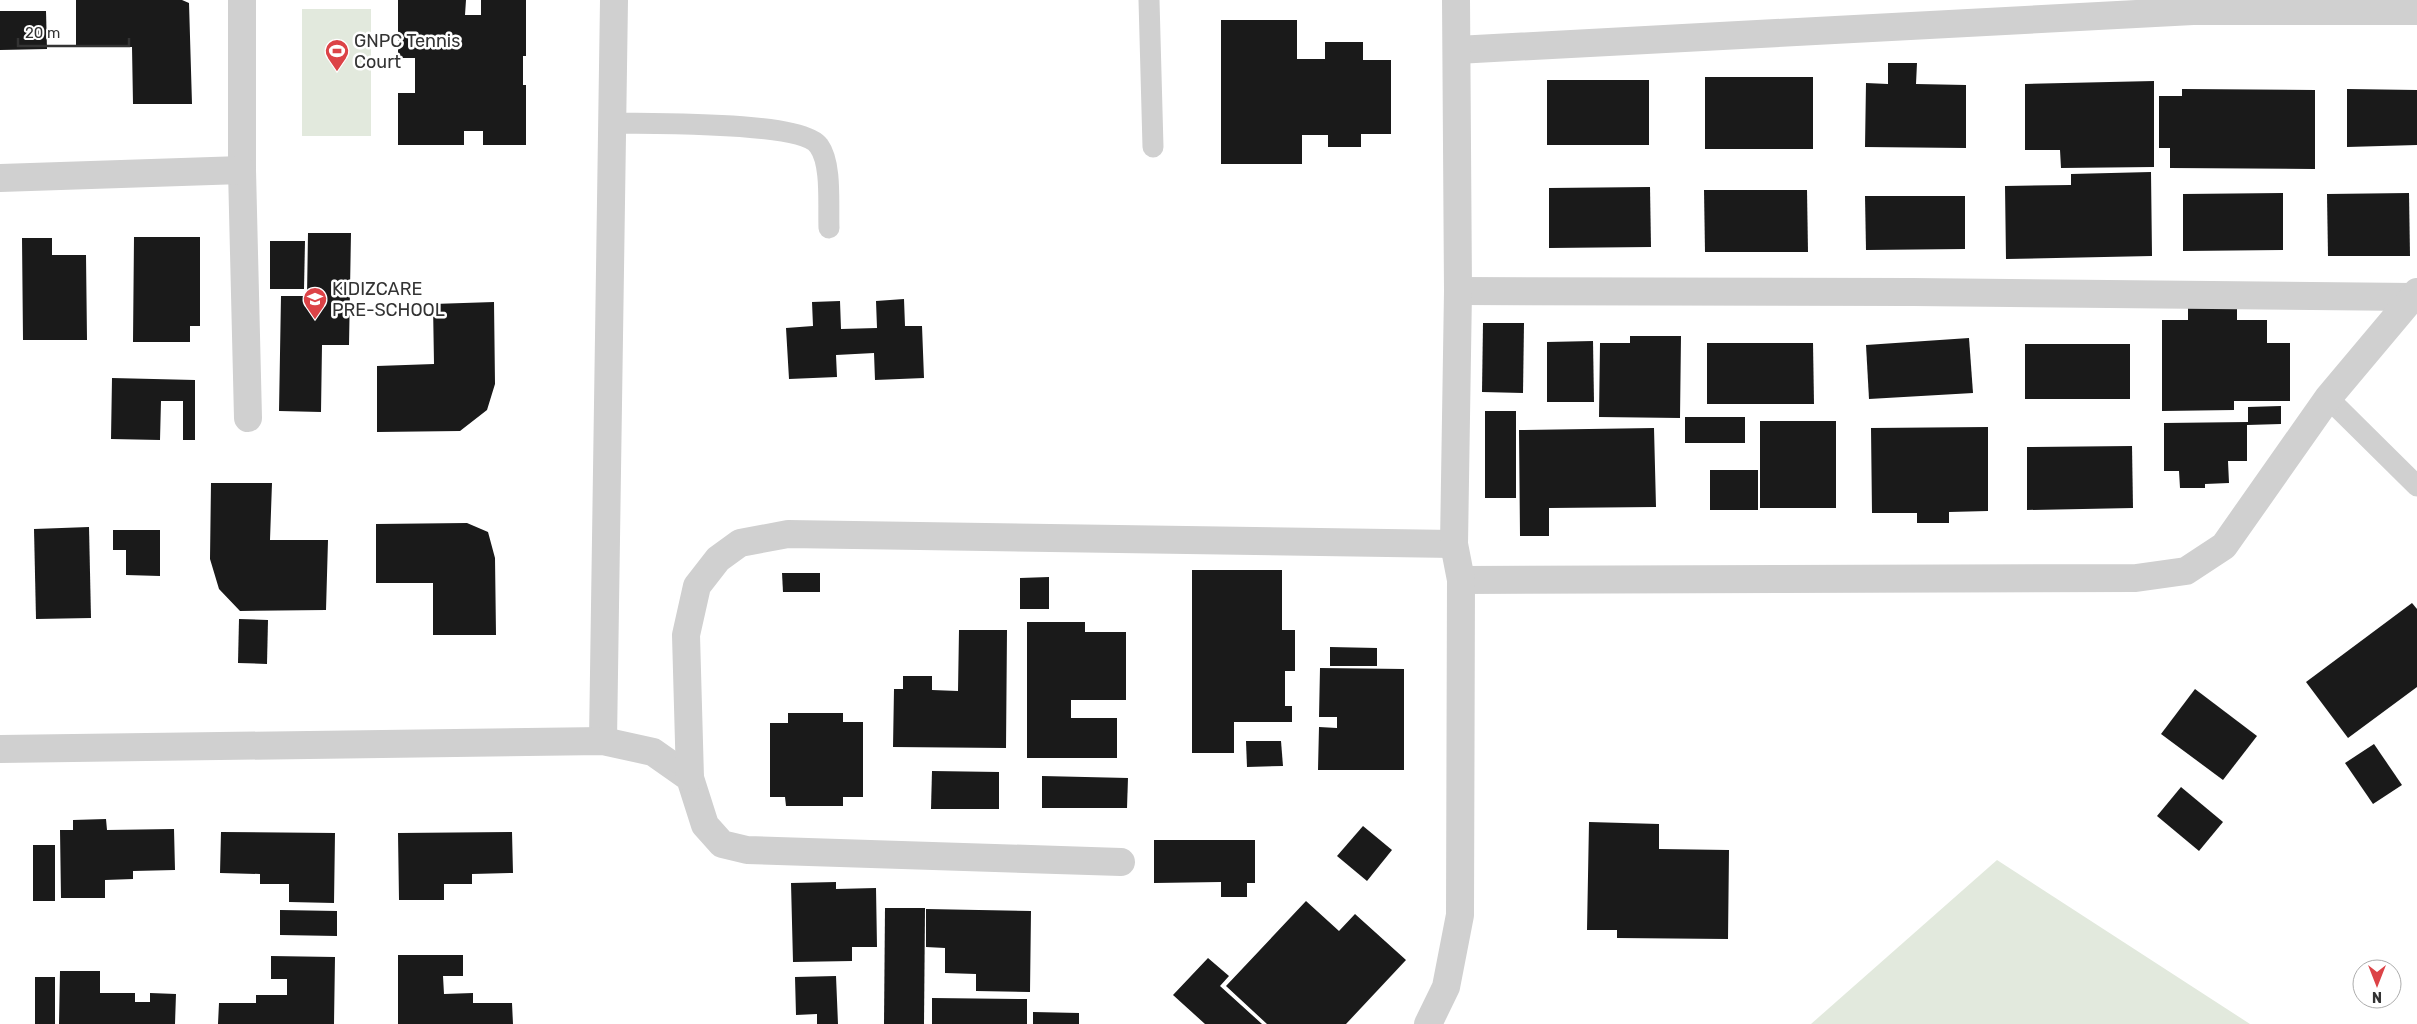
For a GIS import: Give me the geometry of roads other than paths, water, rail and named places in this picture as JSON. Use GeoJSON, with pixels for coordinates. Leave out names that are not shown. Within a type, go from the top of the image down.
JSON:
{"type":"FeatureCollection","features":[{"type":"Feature","properties":{"kind":"street"},"geometry":{"type":"LineString","coordinates":[[242,0],[242,170],[248,418]]}},
{"type":"Feature","properties":{"kind":"street"},"geometry":{"type":"LineString","coordinates":[[603,741],[614,123],[614,0]]}},
{"type":"Feature","properties":{"kind":"street"},"geometry":{"type":"LineString","coordinates":[[1428,1024],[1446,987],[1460,915],[1461,580],[1454,544],[1458,291],[1456,0]]}},
{"type":"Feature","properties":{"kind":"street"},"geometry":{"type":"LineString","coordinates":[[1457,50],[2198,5],[2417,11]]}},
{"type":"Feature","properties":{"kind":"street"},"geometry":{"type":"LineString","coordinates":[[0,178],[242,170]]}},
{"type":"Feature","properties":{"kind":"street"},"geometry":{"type":"LineString","coordinates":[[1458,291],[2415,295]]}},
{"type":"Feature","properties":{"kind":"street"},"geometry":{"type":"LineString","coordinates":[[1461,580],[2136,578],[2186,571],[2224,546],[2328,398],[2415,295]]}},
{"type":"Feature","properties":{"kind":"street"},"geometry":{"type":"LineString","coordinates":[[1120,862],[747,850],[722,844],[705,825],[690,778],[686,635],[697,586],[718,559],[740,543],[788,534],[1454,544]]}},
{"type":"Feature","properties":{"kind":"street"},"geometry":{"type":"LineString","coordinates":[[0,749],[603,741],[653,752],[690,778]]}},
{"type":"Feature","properties":{"kind":"lane"},"geometry":{"type":"LineString","coordinates":[[1149,0],[1153,147]]}},
{"type":"Feature","properties":{"kind":"lane"},"geometry":{"type":"LineString","coordinates":[[614,123],[751,127],[800,134],[811,139],[818,144],[825,157],[829,228]]}},
{"type":"Feature","properties":{"kind":"lane"},"geometry":{"type":"LineString","coordinates":[[2328,398],[2417,486]]}},
{"type":"Feature","properties":{"kind":"place","name":"GNPC Tennis Court"},"geometry":{"type":"Point","coordinates":[337,72]}},
{"type":"Feature","properties":{"kind":"place","name":"KIDIZCARE PRE-SCHOOL"},"geometry":{"type":"Point","coordinates":[315,320]}}]}
